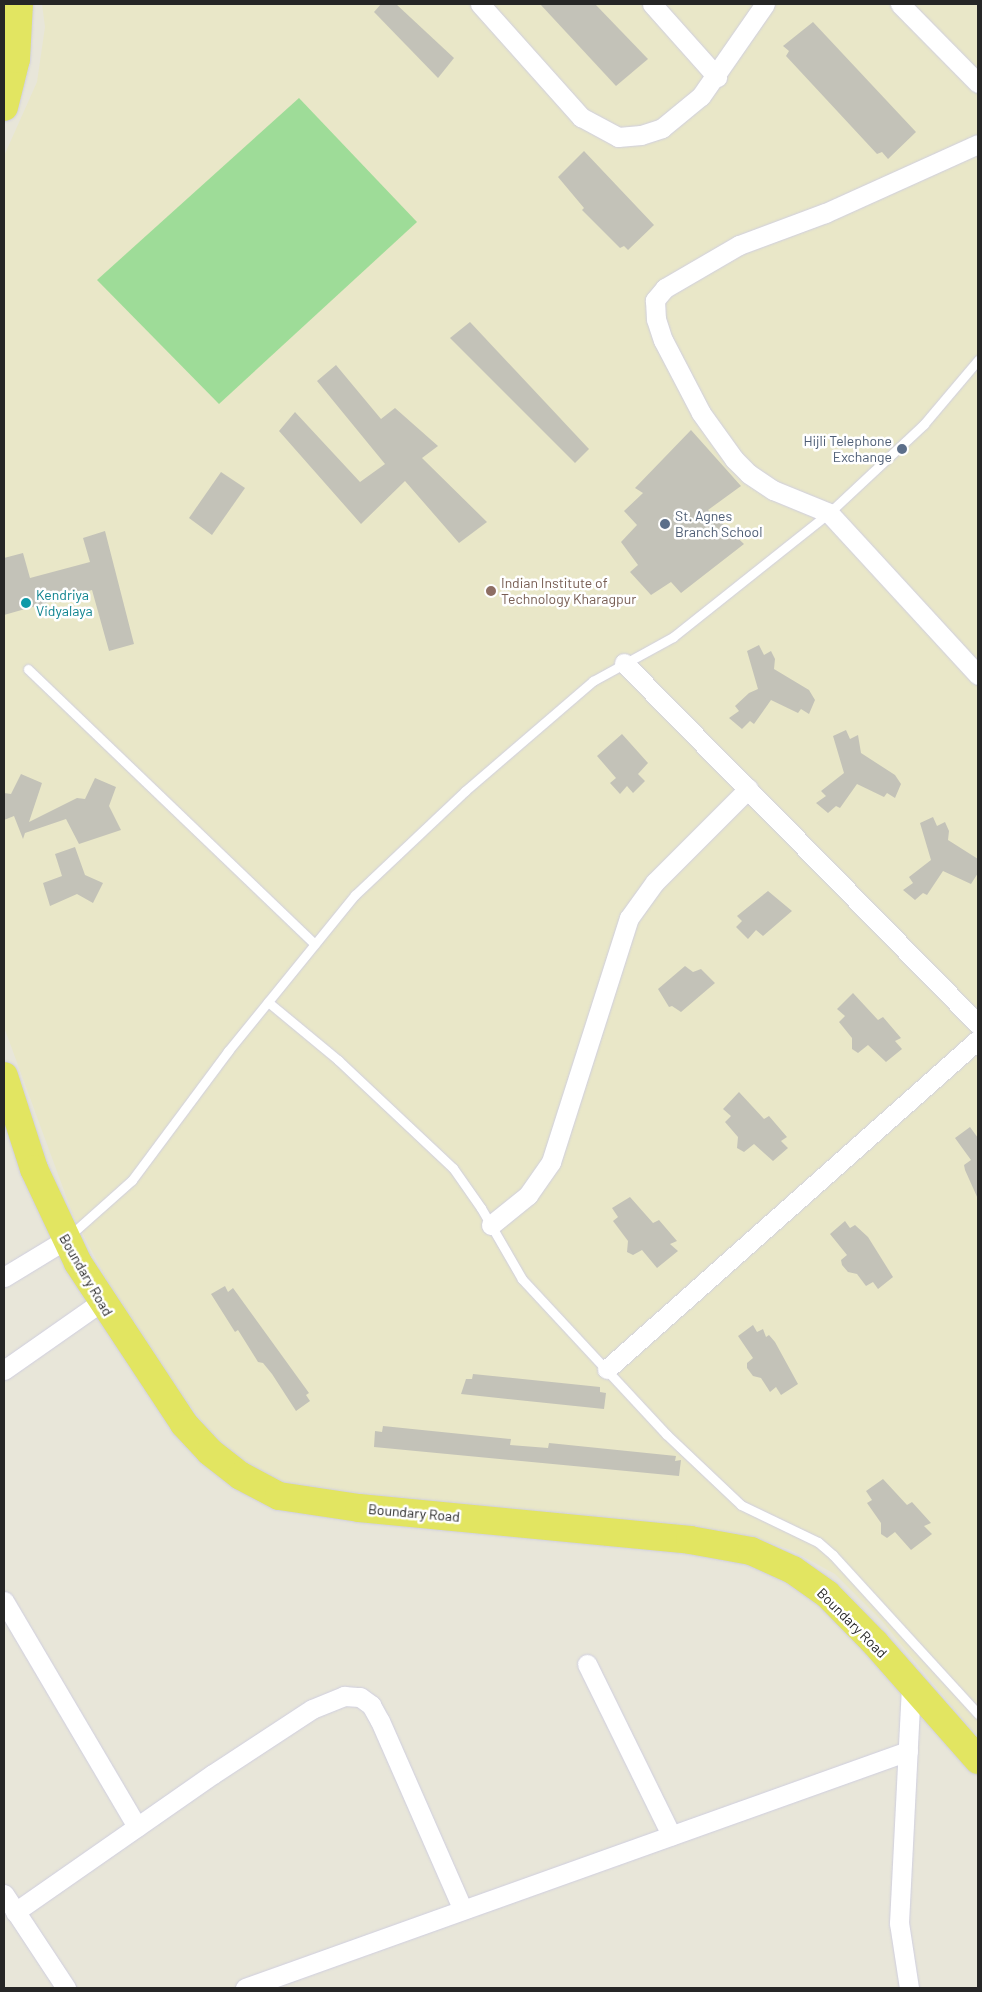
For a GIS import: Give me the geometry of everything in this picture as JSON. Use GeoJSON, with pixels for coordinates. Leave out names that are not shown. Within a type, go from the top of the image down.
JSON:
{"type":"FeatureCollection","features":[{"type":"Feature","properties":{"kind":"main road"},"geometry":{"type":"LineString","coordinates":[[4,107],[16,59],[19,4]]}},
{"type":"Feature","properties":{"kind":"main road","name":"Boundary Road"},"geometry":{"type":"LineString","coordinates":[[4,1076],[34,1169],[65,1240],[101,1302],[184,1424],[210,1452],[241,1476],[279,1496],[359,1508],[690,1540],[750,1551],[793,1570],[827,1594],[911,1683],[978,1760]]}},
{"type":"Feature","properties":{"kind":"street"},"geometry":{"type":"LineString","coordinates":[[480,4],[581,118],[618,137],[641,135],[662,128],[701,96],[717,77],[765,4]]}},
{"type":"Feature","properties":{"kind":"street"},"geometry":{"type":"LineString","coordinates":[[652,4],[717,77]]}},
{"type":"Feature","properties":{"kind":"street"},"geometry":{"type":"LineString","coordinates":[[900,4],[978,83]]}},
{"type":"Feature","properties":{"kind":"street"},"geometry":{"type":"LineString","coordinates":[[978,144],[825,213],[739,245],[665,288],[655,300],[656,320],[663,340],[701,413],[725,448],[749,474],[773,490],[829,513],[978,675]]}},
{"type":"Feature","properties":{"kind":"street"},"geometry":{"type":"LineString","coordinates":[[624,663],[978,1024]]}},
{"type":"Feature","properties":{"kind":"street"},"geometry":{"type":"LineString","coordinates":[[491,1225],[528,1195],[551,1162],[629,918],[655,882],[748,789]]}},
{"type":"Feature","properties":{"kind":"street"},"geometry":{"type":"LineString","coordinates":[[607,1369],[978,1040]]}},
{"type":"Feature","properties":{"kind":"street"},"geometry":{"type":"LineString","coordinates":[[4,1277],[65,1240]]}},
{"type":"Feature","properties":{"kind":"street"},"geometry":{"type":"LineString","coordinates":[[4,1370],[101,1302]]}},
{"type":"Feature","properties":{"kind":"street"},"geometry":{"type":"LineString","coordinates":[[4,1601],[137,1828]]}},
{"type":"Feature","properties":{"kind":"street"},"geometry":{"type":"LineString","coordinates":[[587,1664],[672,1835]]}},
{"type":"Feature","properties":{"kind":"street"},"geometry":{"type":"LineString","coordinates":[[908,1988],[899,1923],[911,1683]]}},
{"type":"Feature","properties":{"kind":"street"},"geometry":{"type":"LineString","coordinates":[[14,1912],[312,1709],[344,1696],[360,1697],[371,1705],[380,1721],[463,1910]]}},
{"type":"Feature","properties":{"kind":"street"},"geometry":{"type":"LineString","coordinates":[[245,1988],[908,1751]]}},
{"type":"Feature","properties":{"kind":"street"},"geometry":{"type":"LineString","coordinates":[[4,1894],[14,1912],[66,1988]]}},
{"type":"Feature","properties":{"kind":"lane"},"geometry":{"type":"LineString","coordinates":[[65,1240],[132,1180],[268,1002],[355,895],[465,791],[594,680],[680,632],[829,513],[924,424],[978,360]]}},
{"type":"Feature","properties":{"kind":"lane"},"geometry":{"type":"LineString","coordinates":[[28,669],[315,944]]}},
{"type":"Feature","properties":{"kind":"lane"},"geometry":{"type":"LineString","coordinates":[[268,1002],[338,1060],[453,1168],[491,1225],[522,1279],[725,1492],[741,1505],[818,1542],[833,1555],[978,1714]]}},
{"type":"Feature","properties":{"kind":"shaded area","name":"Indian Institute of Technology Kharagpur"},"geometry":{"type":"Polygon","coordinates":[[[42,4],[978,4],[978,1738],[882,1621],[835,1574],[791,1550],[761,1540],[539,1514],[343,1497],[277,1483],[221,1447],[182,1395],[107,1280],[73,1215],[4,1027],[4,156],[37,82],[45,27],[42,4]]]}},
{"type":"Feature","properties":{"kind":"green space"},"geometry":{"type":"Polygon","coordinates":[[[299,98],[417,222],[219,404],[97,280],[299,98]]]}},
{"type":"Feature","properties":{"kind":"building"},"geometry":{"type":"Polygon","coordinates":[[[381,4],[396,4],[454,58],[438,78],[374,12],[381,4]]]}},
{"type":"Feature","properties":{"kind":"building"},"geometry":{"type":"Polygon","coordinates":[[[540,4],[595,4],[648,59],[616,86],[540,4]]]}},
{"type":"Feature","properties":{"kind":"building"},"geometry":{"type":"Polygon","coordinates":[[[813,22],[916,132],[888,159],[882,152],[877,154],[786,56],[789,51],[783,46],[813,22]]]}},
{"type":"Feature","properties":{"kind":"building"},"geometry":{"type":"Polygon","coordinates":[[[584,151],[654,225],[628,250],[624,246],[620,248],[582,210],[584,208],[558,177],[584,151]]]}},
{"type":"Feature","properties":{"kind":"building"},"geometry":{"type":"Polygon","coordinates":[[[470,322],[589,449],[575,463],[450,338],[470,322]]]}},
{"type":"Feature","properties":{"kind":"building"},"geometry":{"type":"Polygon","coordinates":[[[336,365],[381,419],[395,408],[438,446],[422,458],[487,522],[459,543],[405,481],[361,524],[279,431],[295,412],[360,482],[385,464],[317,381],[336,365]]]}},
{"type":"Feature","properties":{"kind":"building"},"geometry":{"type":"Polygon","coordinates":[[[691,430],[741,486],[708,510],[744,544],[681,593],[671,582],[651,595],[630,572],[638,565],[621,542],[637,525],[624,511],[643,493],[635,488],[691,430]]]}},
{"type":"Feature","properties":{"kind":"building"},"geometry":{"type":"Polygon","coordinates":[[[221,472],[245,488],[212,535],[189,518],[221,472]]]}},
{"type":"Feature","properties":{"kind":"building","name":"Kendriya Vidyalaya"},"geometry":{"type":"Polygon","coordinates":[[[105,531],[134,644],[109,651],[92,590],[4,615],[4,558],[23,553],[30,578],[90,562],[83,538],[105,531]]]}},
{"type":"Feature","properties":{"kind":"building"},"geometry":{"type":"Polygon","coordinates":[[[759,645],[764,655],[771,651],[775,659],[774,669],[809,690],[815,700],[809,714],[801,709],[798,713],[771,700],[754,724],[750,721],[742,729],[729,718],[739,711],[735,706],[749,693],[758,689],[747,651],[759,645]]]}},
{"type":"Feature","properties":{"kind":"building"},"geometry":{"type":"Polygon","coordinates":[[[846,730],[850,739],[858,735],[861,753],[895,775],[901,784],[895,798],[887,793],[884,797],[857,784],[840,808],[836,806],[828,813],[816,803],[826,796],[821,791],[844,773],[833,736],[846,730]]]}},
{"type":"Feature","properties":{"kind":"building"},"geometry":{"type":"Polygon","coordinates":[[[622,734],[648,763],[638,774],[645,781],[633,793],[627,786],[620,794],[610,783],[616,778],[597,756],[622,734]]]}},
{"type":"Feature","properties":{"kind":"building"},"geometry":{"type":"Polygon","coordinates":[[[21,774],[42,783],[29,822],[77,798],[85,799],[95,778],[116,787],[109,806],[121,830],[79,844],[66,819],[25,833],[23,839],[14,816],[4,820],[4,793],[11,794],[21,774]]]}},
{"type":"Feature","properties":{"kind":"building"},"geometry":{"type":"Polygon","coordinates":[[[933,817],[937,826],[945,822],[949,831],[948,840],[978,859],[978,873],[971,884],[943,871],[927,895],[923,893],[915,900],[903,890],[913,883],[909,877],[931,860],[920,823],[933,817]]]}},
{"type":"Feature","properties":{"kind":"building"},"geometry":{"type":"Polygon","coordinates":[[[75,847],[85,875],[103,883],[93,903],[77,894],[50,906],[43,883],[62,876],[55,854],[75,847]]]}},
{"type":"Feature","properties":{"kind":"building"},"geometry":{"type":"Polygon","coordinates":[[[768,891],[792,911],[763,936],[756,930],[748,939],[736,927],[742,921],[737,916],[768,891]]]}},
{"type":"Feature","properties":{"kind":"building"},"geometry":{"type":"Polygon","coordinates":[[[685,966],[693,972],[701,969],[715,983],[681,1012],[672,1006],[669,1007],[658,989],[685,966]]]}},
{"type":"Feature","properties":{"kind":"building"},"geometry":{"type":"Polygon","coordinates":[[[853,993],[878,1020],[883,1017],[901,1038],[895,1041],[902,1049],[886,1062],[868,1045],[858,1053],[852,1049],[852,1038],[839,1022],[845,1016],[837,1009],[853,993]]]}},
{"type":"Feature","properties":{"kind":"building"},"geometry":{"type":"Polygon","coordinates":[[[739,1092],[764,1119],[769,1116],[787,1137],[781,1141],[788,1148],[773,1161],[754,1144],[744,1152],[737,1148],[738,1137],[725,1122],[731,1116],[723,1109],[739,1092]]]}},
{"type":"Feature","properties":{"kind":"building"},"geometry":{"type":"Polygon","coordinates":[[[970,1127],[978,1138],[978,1199],[964,1165],[971,1160],[955,1138],[970,1127]]]}},
{"type":"Feature","properties":{"kind":"building"},"geometry":{"type":"Polygon","coordinates":[[[630,1197],[653,1223],[659,1220],[677,1241],[670,1244],[678,1251],[657,1268],[642,1250],[633,1255],[627,1252],[628,1241],[613,1221],[618,1217],[612,1208],[630,1197]]]}},
{"type":"Feature","properties":{"kind":"building"},"geometry":{"type":"Polygon","coordinates":[[[845,1221],[850,1228],[855,1225],[868,1237],[893,1277],[878,1289],[873,1282],[866,1286],[857,1274],[848,1272],[842,1265],[841,1260],[847,1255],[830,1234],[845,1221]]]}},
{"type":"Feature","properties":{"kind":"building"},"geometry":{"type":"Polygon","coordinates":[[[225,1286],[228,1292],[233,1288],[309,1393],[306,1395],[310,1401],[296,1411],[272,1374],[263,1363],[258,1362],[238,1330],[235,1332],[211,1294],[225,1286]]]}},
{"type":"Feature","properties":{"kind":"building"},"geometry":{"type":"Polygon","coordinates":[[[753,1325],[757,1332],[763,1329],[766,1337],[769,1335],[775,1342],[798,1384],[781,1395],[776,1387],[770,1392],[761,1378],[753,1376],[747,1368],[747,1363],[753,1358],[738,1336],[753,1325]]]}},
{"type":"Feature","properties":{"kind":"building"},"geometry":{"type":"Polygon","coordinates":[[[473,1374],[600,1387],[600,1392],[606,1393],[604,1409],[461,1394],[466,1379],[472,1379],[473,1374]]]}},
{"type":"Feature","properties":{"kind":"building"},"geometry":{"type":"Polygon","coordinates":[[[383,1426],[511,1439],[510,1445],[548,1448],[549,1443],[676,1456],[675,1461],[681,1460],[679,1476],[374,1447],[375,1431],[382,1432],[383,1426]]]}},
{"type":"Feature","properties":{"kind":"building"},"geometry":{"type":"Polygon","coordinates":[[[883,1479],[907,1505],[912,1502],[931,1523],[924,1526],[932,1534],[911,1550],[895,1532],[887,1538],[881,1534],[881,1523],[867,1503],[872,1500],[866,1491],[883,1479]]]}},
{"type":"Feature","properties":{"kind":"place","name":"Hijli Telephone Exchange"},"geometry":{"type":"Point","coordinates":[902,449]}},
{"type":"Feature","properties":{"kind":"place","name":"St. Agnes Branch School"},"geometry":{"type":"Point","coordinates":[665,524]}},
{"type":"Feature","properties":{"kind":"place","name":"Indian Institute of Technology Kharagpur"},"geometry":{"type":"Point","coordinates":[491,591]}},
{"type":"Feature","properties":{"kind":"place","name":"Kendriya Vidyalaya"},"geometry":{"type":"Point","coordinates":[26,603]}}]}
